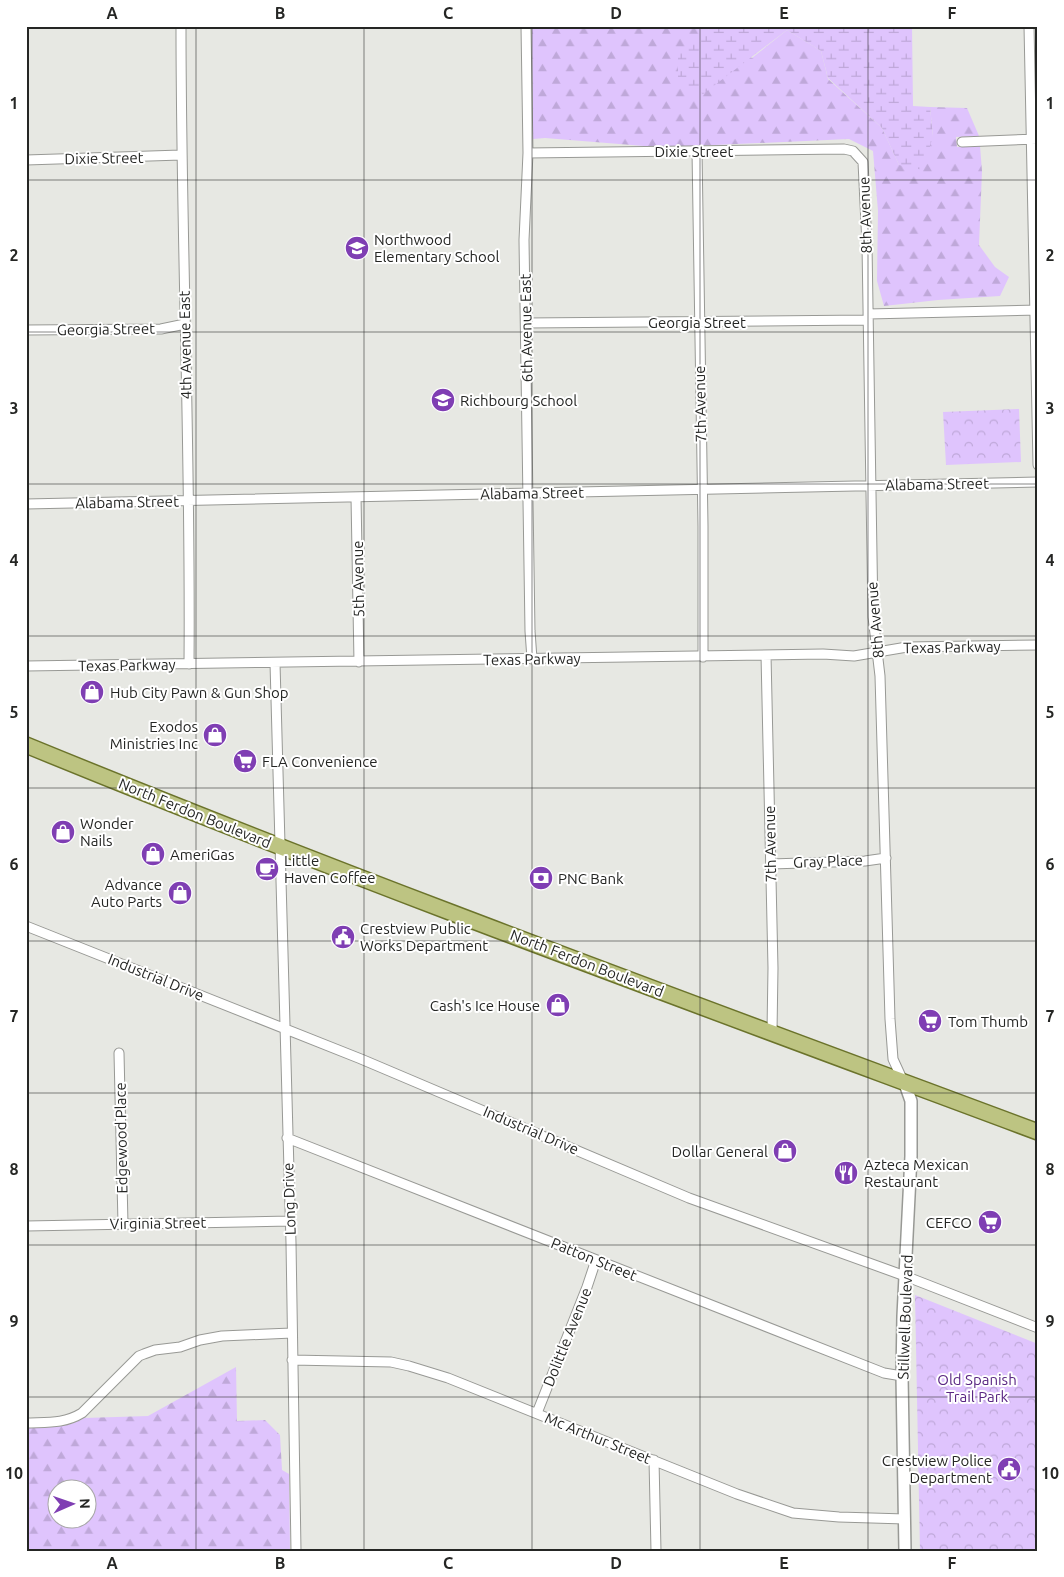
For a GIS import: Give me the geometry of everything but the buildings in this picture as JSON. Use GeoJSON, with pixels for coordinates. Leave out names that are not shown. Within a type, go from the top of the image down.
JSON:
{"type":"FeatureCollection","features":[{"type":"Feature","properties":{"kind":"main road","name":"North Ferdon Boulevard"},"geometry":{"type":"LineString","coordinates":[[26,745],[281,848],[772,1032],[905,1084],[1038,1132]]}},
{"type":"Feature","properties":{"kind":"street","name":"4th Avenue East"},"geometry":{"type":"LineString","coordinates":[[181,26],[181,156],[189,500],[189,664]]}},
{"type":"Feature","properties":{"kind":"street","name":"6th Avenue East"},"geometry":{"type":"LineString","coordinates":[[526,26],[528,153],[524,214],[526,440],[532,659]]}},
{"type":"Feature","properties":{"kind":"street"},"geometry":{"type":"LineString","coordinates":[[1029,26],[1035,139],[1038,465]]}},
{"type":"Feature","properties":{"kind":"street"},"geometry":{"type":"LineString","coordinates":[[962,142],[1035,139]]}},
{"type":"Feature","properties":{"kind":"street","name":"Dixie Street"},"geometry":{"type":"LineString","coordinates":[[528,153],[844,149],[858,156]]}},
{"type":"Feature","properties":{"kind":"street","name":"7th Avenue"},"geometry":{"type":"LineString","coordinates":[[697,151],[703,526],[703,657]]}},
{"type":"Feature","properties":{"kind":"street","name":"Dixie Street"},"geometry":{"type":"LineString","coordinates":[[26,160],[181,156]]}},
{"type":"Feature","properties":{"kind":"street","name":"8th Avenue"},"geometry":{"type":"LineString","coordinates":[[858,156],[863,162],[864,180],[872,617],[880,676],[893,1059],[905,1084]]}},
{"type":"Feature","properties":{"kind":"street","name":"Georgia Street"},"geometry":{"type":"LineString","coordinates":[[526,323],[700,322],[1036,311]]}},
{"type":"Feature","properties":{"kind":"street","name":"Georgia Street"},"geometry":{"type":"LineString","coordinates":[[26,330],[161,329],[185,324]]}},
{"type":"Feature","properties":{"kind":"street","name":"Alabama Street"},"geometry":{"type":"LineString","coordinates":[[26,504],[1038,482]]}},
{"type":"Feature","properties":{"kind":"street","name":"5th Avenue"},"geometry":{"type":"LineString","coordinates":[[356,497],[359,662]]}},
{"type":"Feature","properties":{"kind":"street","name":"Texas Parkway"},"geometry":{"type":"LineString","coordinates":[[26,666],[823,654],[854,656],[906,647],[1038,645]]}},
{"type":"Feature","properties":{"kind":"street","name":"7th Avenue"},"geometry":{"type":"LineString","coordinates":[[766,655],[771,864],[772,1032]]}},
{"type":"Feature","properties":{"kind":"street","name":"Long Drive"},"geometry":{"type":"LineString","coordinates":[[275,663],[290,1221],[296,1551]]}},
{"type":"Feature","properties":{"kind":"street","name":"Gray Place"},"geometry":{"type":"LineString","coordinates":[[771,864],[865,861],[886,858]]}},
{"type":"Feature","properties":{"kind":"street","name":"Industrial Drive"},"geometry":{"type":"LineString","coordinates":[[26,926],[284,1028],[539,1133],[690,1198],[905,1276],[1038,1328]]}},
{"type":"Feature","properties":{"kind":"street","name":"Edgewood Place"},"geometry":{"type":"LineString","coordinates":[[119,1053],[123,1224]]}},
{"type":"Feature","properties":{"kind":"street","name":"Stillwell Boulevard"},"geometry":{"type":"LineString","coordinates":[[905,1084],[911,1101],[902,1376],[905,1551]]}},
{"type":"Feature","properties":{"kind":"street","name":"Patton Street"},"geometry":{"type":"LineString","coordinates":[[287,1138],[884,1373],[902,1376]]}},
{"type":"Feature","properties":{"kind":"street","name":"Virginia Street"},"geometry":{"type":"LineString","coordinates":[[26,1226],[290,1221]]}},
{"type":"Feature","properties":{"kind":"street","name":"Dolittle Avenue"},"geometry":{"type":"LineString","coordinates":[[537,1413],[596,1260]]}},
{"type":"Feature","properties":{"kind":"street"},"geometry":{"type":"LineString","coordinates":[[26,1423],[63,1422],[82,1413],[139,1356],[149,1352],[180,1347],[200,1340],[222,1336],[292,1333]]}},
{"type":"Feature","properties":{"kind":"street","name":"Mc Arthur Street"},"geometry":{"type":"LineString","coordinates":[[292,1360],[380,1362],[409,1366],[448,1378],[737,1494],[794,1513],[833,1517],[905,1519]]}},
{"type":"Feature","properties":{"kind":"street"},"geometry":{"type":"LineString","coordinates":[[654,1460],[656,1551]]}},
{"type":"Feature","properties":{"kind":"green space"},"geometry":{"type":"Polygon","coordinates":[[[532,26],[710,26],[708,30],[752,58],[787,30],[821,51],[828,79],[882,128],[899,165],[933,136],[930,107],[967,108],[979,136],[956,137],[957,147],[980,146],[982,171],[979,245],[995,267],[1009,277],[1000,296],[884,306],[877,281],[878,211],[873,151],[849,139],[692,146],[644,146],[545,138],[533,139],[532,26]]]}},
{"type":"Feature","properties":{"kind":"green space"},"geometry":{"type":"Polygon","coordinates":[[[710,26],[912,26],[913,106],[930,107],[933,136],[923,170],[899,165],[882,128],[828,78],[821,51],[787,30],[703,94],[678,81],[678,53],[708,30],[710,26]]]}},
{"type":"Feature","properties":{"kind":"green space"},"geometry":{"type":"Polygon","coordinates":[[[1019,409],[1021,462],[946,465],[943,412],[1019,409]]]}},
{"type":"Feature","properties":{"kind":"green space","name":"Old Spanish Trail Park"},"geometry":{"type":"Polygon","coordinates":[[[915,1295],[1038,1344],[1038,1551],[920,1551],[915,1295]]]}},
{"type":"Feature","properties":{"kind":"green space"},"geometry":{"type":"Polygon","coordinates":[[[236,1367],[237,1421],[265,1420],[280,1435],[282,1470],[289,1474],[290,1551],[26,1551],[26,1428],[63,1426],[84,1418],[148,1416],[236,1367]]]}},
{"type":"Feature","properties":{"kind":"place","name":"Northwood Elementary School"},"geometry":{"type":"Point","coordinates":[357,248]}},
{"type":"Feature","properties":{"kind":"place","name":"Richbourg School"},"geometry":{"type":"Point","coordinates":[443,400]}},
{"type":"Feature","properties":{"kind":"place","name":"Hub City Pawn & Gun Shop"},"geometry":{"type":"Point","coordinates":[92,692]}},
{"type":"Feature","properties":{"kind":"place","name":"Exodos Ministries Inc"},"geometry":{"type":"Point","coordinates":[215,735]}},
{"type":"Feature","properties":{"kind":"place","name":"FLA Convenience"},"geometry":{"type":"Point","coordinates":[245,761]}},
{"type":"Feature","properties":{"kind":"place","name":"Wonder Nails"},"geometry":{"type":"Point","coordinates":[63,832]}},
{"type":"Feature","properties":{"kind":"place","name":"AmeriGas"},"geometry":{"type":"Point","coordinates":[153,854]}},
{"type":"Feature","properties":{"kind":"place","name":"Little Haven Coffee"},"geometry":{"type":"Point","coordinates":[267,869]}},
{"type":"Feature","properties":{"kind":"place","name":"PNC Bank"},"geometry":{"type":"Point","coordinates":[541,878]}},
{"type":"Feature","properties":{"kind":"place","name":"Advance Auto Parts"},"geometry":{"type":"Point","coordinates":[180,893]}},
{"type":"Feature","properties":{"kind":"place","name":"Crestview Public Works Department"},"geometry":{"type":"Point","coordinates":[343,937]}},
{"type":"Feature","properties":{"kind":"place","name":"Cash's Ice House"},"geometry":{"type":"Point","coordinates":[558,1005]}},
{"type":"Feature","properties":{"kind":"place","name":"Tom Thumb"},"geometry":{"type":"Point","coordinates":[930,1021]}},
{"type":"Feature","properties":{"kind":"place","name":"Dollar General"},"geometry":{"type":"Point","coordinates":[785,1151]}},
{"type":"Feature","properties":{"kind":"place","name":"Azteca Mexican Restaurant"},"geometry":{"type":"Point","coordinates":[846,1173]}},
{"type":"Feature","properties":{"kind":"place","name":"CEFCO"},"geometry":{"type":"Point","coordinates":[990,1222]}},
{"type":"Feature","properties":{"kind":"place","name":"Crestview Police Department"},"geometry":{"type":"Point","coordinates":[1009,1469]}}]}
